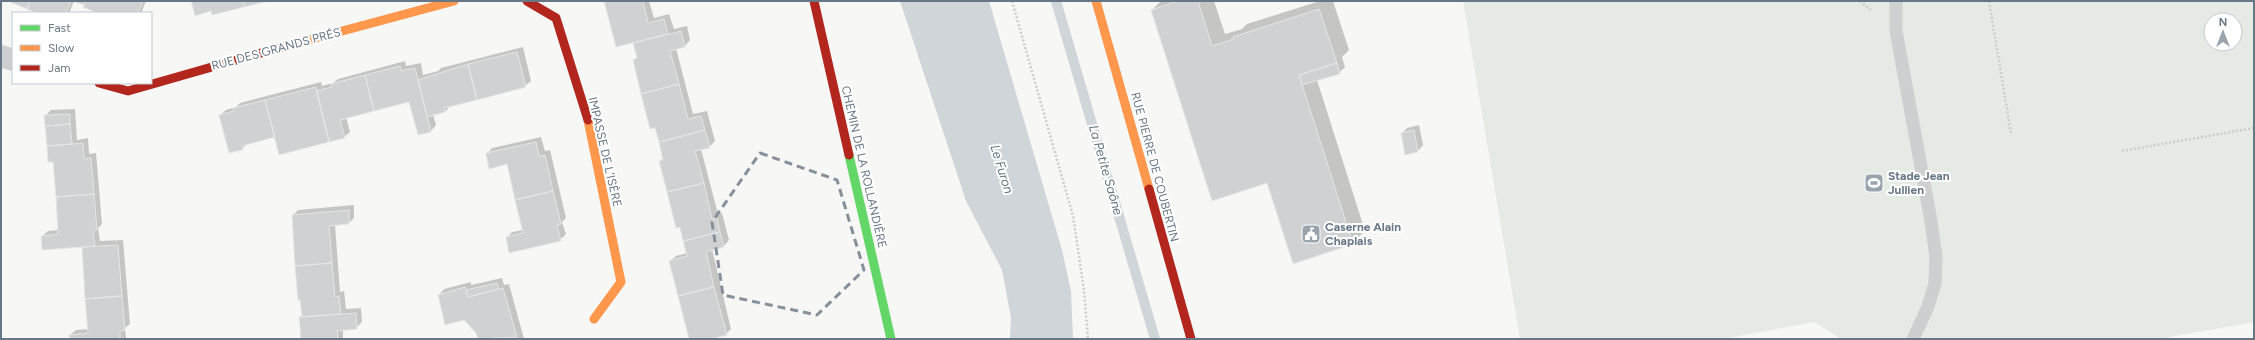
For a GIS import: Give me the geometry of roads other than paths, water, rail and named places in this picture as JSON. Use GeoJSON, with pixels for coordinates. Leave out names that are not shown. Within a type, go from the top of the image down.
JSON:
{"type":"FeatureCollection","features":[{"type":"Feature","properties":{"kind":"street","name":"RUE DES GRANDS PRÉS"},"geometry":{"type":"LineString","coordinates":[[103,84],[128,91],[252,55],[454,1]]}},
{"type":"Feature","properties":{"kind":"street","name":"IMPASSE DE L'ISÈRE"},"geometry":{"type":"LineString","coordinates":[[527,1],[556,18],[590,127],[621,282],[594,319]]}},
{"type":"Feature","properties":{"kind":"street","name":"CHEMIN DE LA ROLLANDIÈRE"},"geometry":{"type":"LineString","coordinates":[[814,1],[891,339]]}},
{"type":"Feature","properties":{"kind":"street","name":"RUE PIERRE DE COUBERTIN"},"geometry":{"type":"LineString","coordinates":[[1096,1],[1191,339]]}},
{"type":"Feature","properties":{"kind":"street"},"geometry":{"type":"LineString","coordinates":[[1,56],[12,60]]}},
{"type":"Feature","properties":{"kind":"lane"},"geometry":{"type":"LineString","coordinates":[[1896,1],[1896,31],[1936,257],[1935,284],[1927,309],[1913,339]]}},
{"type":"Feature","properties":{"kind":"water","name":"Le Furon"},"geometry":{"type":"Polygon","coordinates":[[[900,1],[989,1],[1062,250],[1071,291],[1073,339],[1010,339],[1011,318],[1002,270],[966,201],[900,1]]]}},
{"type":"Feature","properties":{"kind":"waterway","name":"La Petite Saône"},"geometry":{"type":"LineString","coordinates":[[1056,1],[1155,339]]}},
{"type":"Feature","properties":{"kind":"place","name":"Stade Jean Jullien"},"geometry":{"type":"Point","coordinates":[1874,183]}},
{"type":"Feature","properties":{"kind":"place","name":"Caserne Alain Chaplais"},"geometry":{"type":"Point","coordinates":[1311,234]}}]}
